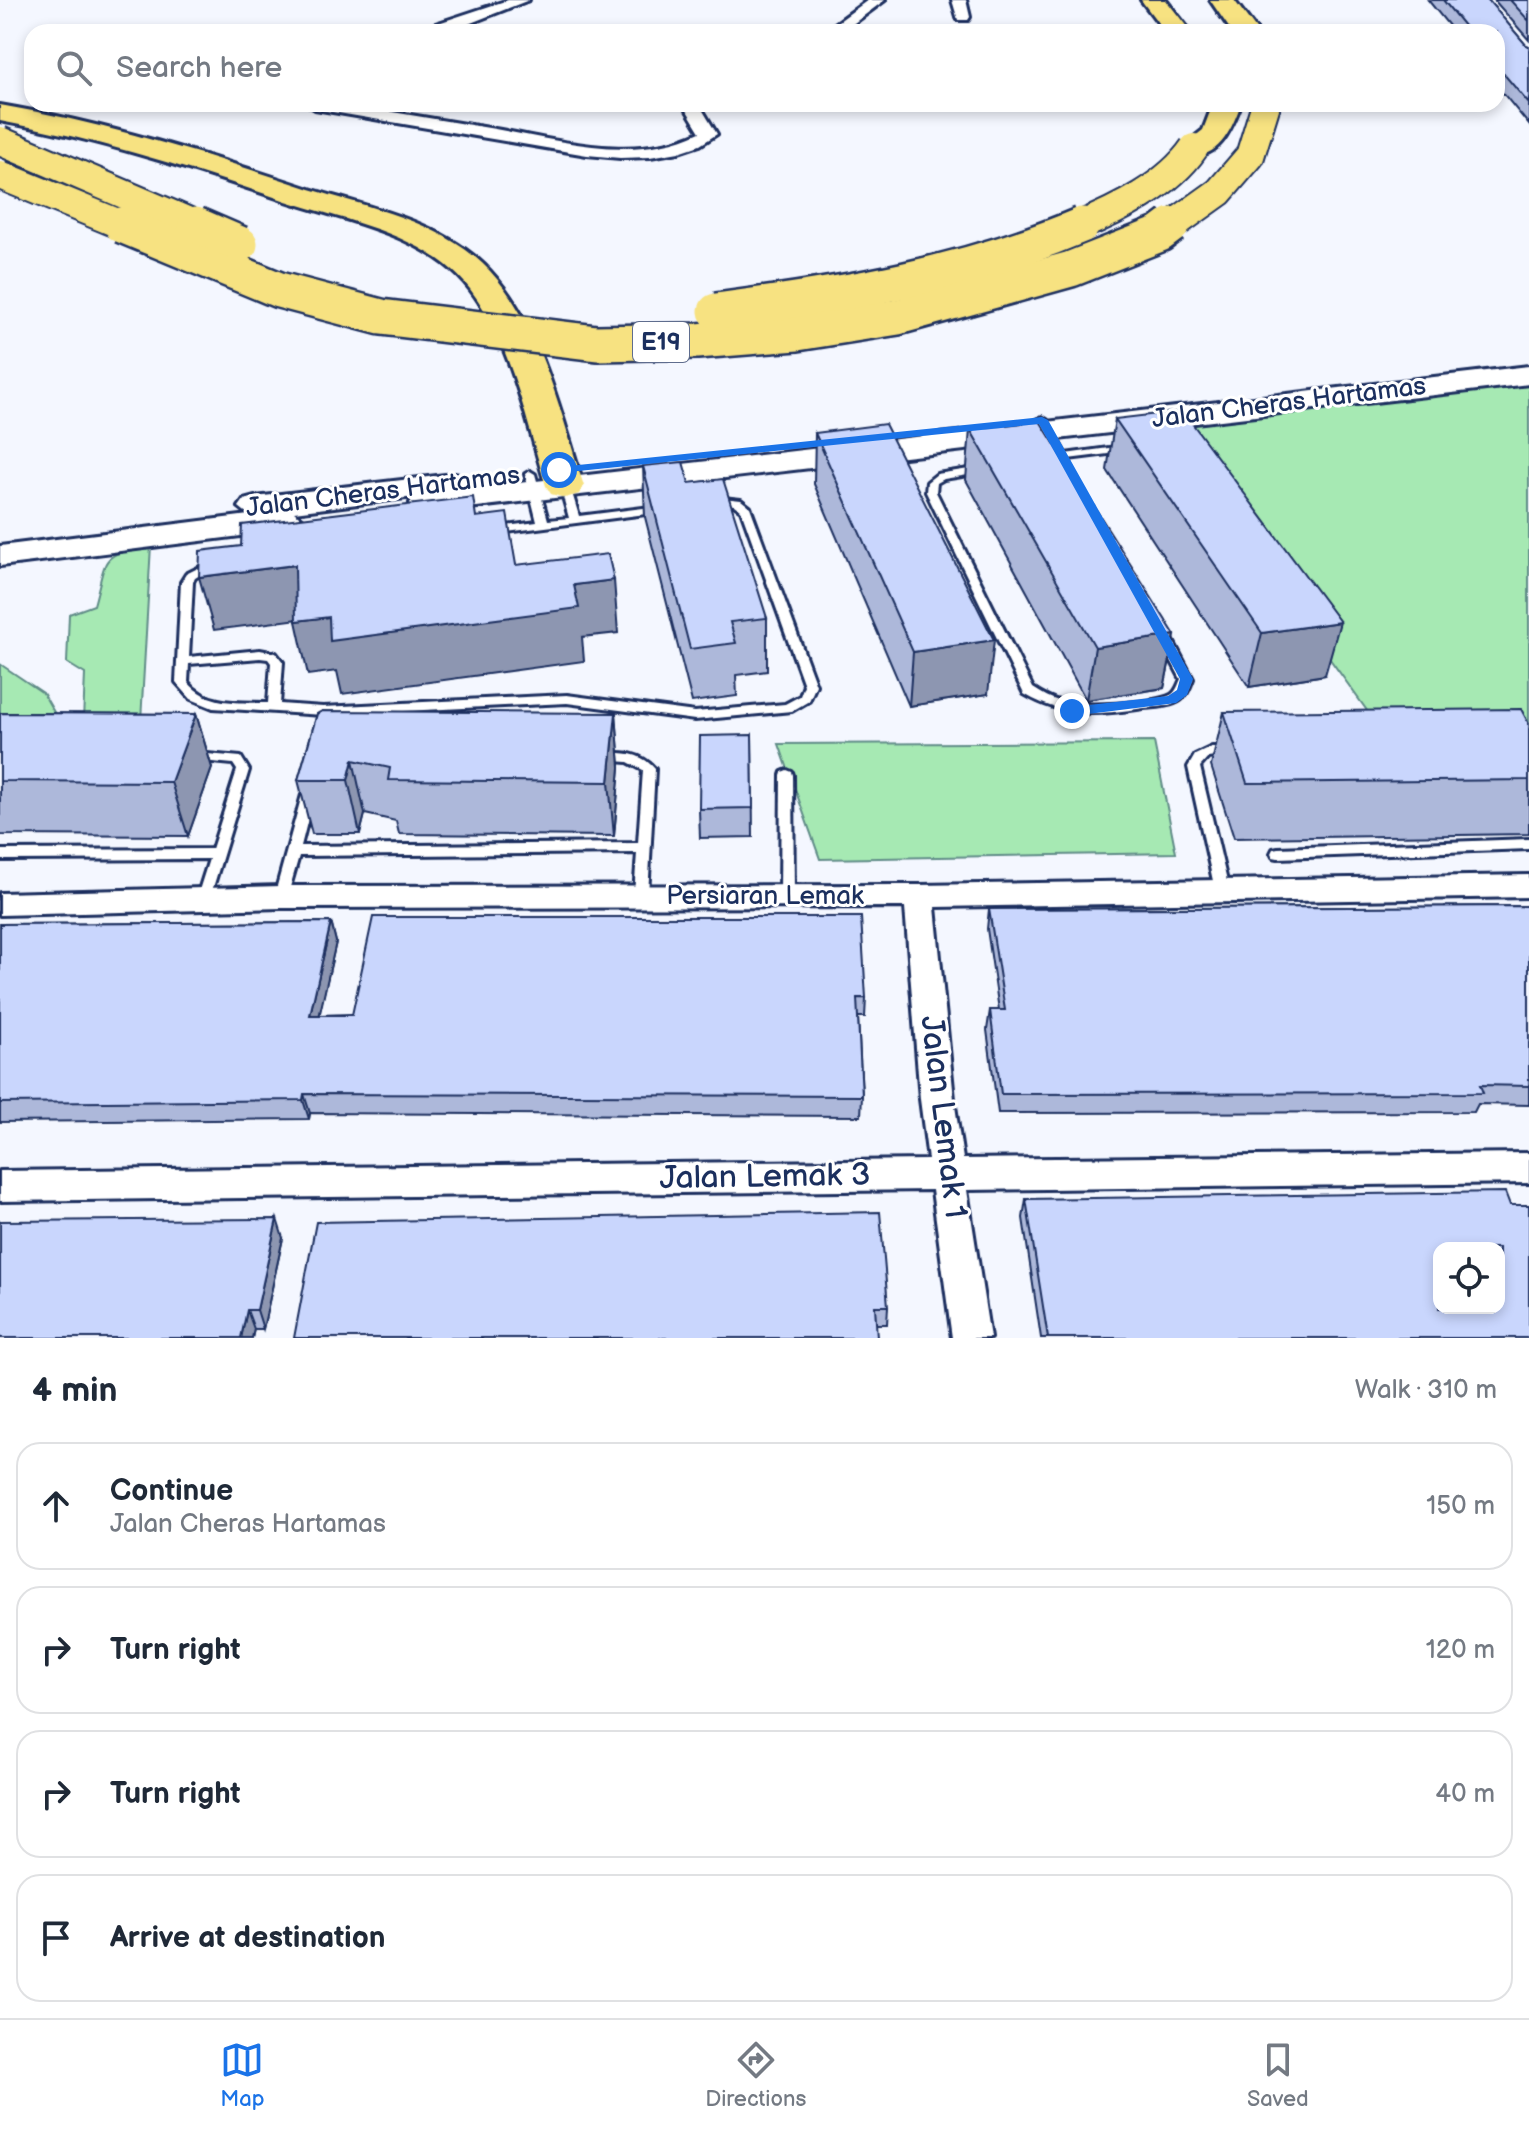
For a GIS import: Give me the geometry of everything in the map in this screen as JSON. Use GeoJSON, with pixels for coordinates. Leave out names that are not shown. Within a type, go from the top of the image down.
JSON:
{"type":"FeatureCollection","features":[{"type":"Feature","properties":{"kind":"highway"},"geometry":{"type":"LineString","coordinates":[[1153,0],[1172,24]]}},
{"type":"Feature","properties":{"kind":"highway"},"geometry":{"type":"LineString","coordinates":[[1222,0],[1239,24]]}},
{"type":"Feature","properties":{"kind":"highway"},"geometry":{"type":"LineString","coordinates":[[1194,148],[1197,112]]}},
{"type":"Feature","properties":{"kind":"highway","name":"E19"},"geometry":{"type":"LineString","coordinates":[[0,141],[297,267],[375,288],[472,305],[588,314],[707,312],[816,299],[917,279],[1005,254],[1101,218],[1162,182],[1184,164],[1194,148],[1215,135],[1224,112]]}},
{"type":"Feature","properties":{"kind":"highway","name":"E19"},"geometry":{"type":"LineString","coordinates":[[0,175],[279,290],[381,317],[597,343],[697,341],[797,333],[898,317],[1071,269],[1160,234],[1219,192],[1250,156],[1264,112]]}},
{"type":"Feature","properties":{"kind":"highway"},"geometry":{"type":"LineString","coordinates":[[0,113],[46,120],[130,141],[399,227],[462,262],[479,278],[505,319],[531,382],[553,487]]}},
{"type":"Feature","properties":{"kind":"street"},"geometry":{"type":"LineString","coordinates":[[456,24],[522,0]]}},
{"type":"Feature","properties":{"kind":"street"},"geometry":{"type":"LineString","coordinates":[[844,24],[878,0]]}},
{"type":"Feature","properties":{"kind":"street"},"geometry":{"type":"LineString","coordinates":[[959,0],[963,17]]}},
{"type":"Feature","properties":{"kind":"street"},"geometry":{"type":"LineString","coordinates":[[362,112],[627,154],[686,147],[709,134],[696,112]]}},
{"type":"Feature","properties":{"kind":"street","name":"Jalan Cheras Hartamas"},"geometry":{"type":"LineString","coordinates":[[0,537],[553,487],[1051,436],[1529,360]]}},
{"type":"Feature","properties":{"kind":"street","name":"Jalan Cheras Hartamas"},"geometry":{"type":"LineString","coordinates":[[1410,381],[1529,375]]}},
{"type":"Feature","properties":{"kind":"street","name":"Jalan Cheras Hartamas"},"geometry":{"type":"LineString","coordinates":[[0,556],[553,487]]}},
{"type":"Feature","properties":{"kind":"street","name":"Persiaran Lemak"},"geometry":{"type":"LineString","coordinates":[[0,904],[281,897],[919,896],[1529,886]]}},
{"type":"Feature","properties":{"kind":"street","name":"Jalan Lemak 1"},"geometry":{"type":"LineString","coordinates":[[919,896],[937,1099],[971,1338]]}},
{"type":"Feature","properties":{"kind":"street","name":"Jalan Lemak 3"},"geometry":{"type":"LineString","coordinates":[[0,1186],[1529,1168]]}},
{"type":"Feature","properties":{"kind":"lane"},"geometry":{"type":"LineString","coordinates":[[1051,436],[1116,450]]}},
{"type":"Feature","properties":{"kind":"lane"},"geometry":{"type":"LineString","coordinates":[[1032,462],[1051,436]]}},
{"type":"Feature","properties":{"kind":"lane"},"geometry":{"type":"LineString","coordinates":[[1051,436],[1070,470]]}},
{"type":"Feature","properties":{"kind":"lane"},"geometry":{"type":"LineString","coordinates":[[1002,466],[941,476],[932,482],[931,492],[1028,691],[1046,704],[1072,711],[1172,700],[1182,692],[1187,679],[1160,628]]}},
{"type":"Feature","properties":{"kind":"lane"},"geometry":{"type":"LineString","coordinates":[[543,522],[553,487]]}},
{"type":"Feature","properties":{"kind":"lane"},"geometry":{"type":"LineString","coordinates":[[543,522],[553,487]]}},
{"type":"Feature","properties":{"kind":"lane"},"geometry":{"type":"LineString","coordinates":[[543,522],[204,568],[190,576],[187,582],[182,682],[199,701],[323,711],[567,699],[695,716],[788,708],[805,698],[810,685],[746,509],[737,502],[553,487]]}},
{"type":"Feature","properties":{"kind":"lane"},"geometry":{"type":"LineString","coordinates":[[184,661],[260,654],[272,656],[277,662],[274,708]]}},
{"type":"Feature","properties":{"kind":"lane"},"geometry":{"type":"LineString","coordinates":[[1222,890],[1194,767],[1197,759],[1209,751],[1240,751]]}},
{"type":"Feature","properties":{"kind":"lane"},"geometry":{"type":"LineString","coordinates":[[582,757],[629,756],[640,759],[649,769],[641,895]]}},
{"type":"Feature","properties":{"kind":"lane"},"geometry":{"type":"LineString","coordinates":[[187,758],[237,760],[243,770],[203,900]]}},
{"type":"Feature","properties":{"kind":"lane"},"geometry":{"type":"LineString","coordinates":[[787,775],[787,897]]}},
{"type":"Feature","properties":{"kind":"lane"},"geometry":{"type":"LineString","coordinates":[[281,897],[312,779]]}},
{"type":"Feature","properties":{"kind":"lane"},"geometry":{"type":"LineString","coordinates":[[1278,853],[1529,844]]}},
{"type":"Feature","properties":{"kind":"lane"},"geometry":{"type":"LineString","coordinates":[[292,851],[644,848]]}},
{"type":"Feature","properties":{"kind":"lane"},"geometry":{"type":"LineString","coordinates":[[0,855],[215,854]]}},
{"type":"Feature","properties":{"kind":"green space"},"geometry":{"type":"Polygon","coordinates":[[[1529,383],[1529,730],[1376,723],[1182,454],[1183,425],[1529,383]]]}},
{"type":"Feature","properties":{"kind":"green space"},"geometry":{"type":"Polygon","coordinates":[[[151,545],[141,721],[83,721],[85,674],[67,663],[69,614],[94,605],[108,560],[122,552],[151,545]]]}},
{"type":"Feature","properties":{"kind":"green space"},"geometry":{"type":"Polygon","coordinates":[[[0,664],[43,693],[59,721],[0,721],[0,664]]]}},
{"type":"Feature","properties":{"kind":"green space"},"geometry":{"type":"Polygon","coordinates":[[[1154,742],[1176,853],[820,859],[779,744],[1154,742]]]}},
{"type":"Feature","properties":{"kind":"building"},"geometry":{"type":"Polygon","coordinates":[[[1443,0],[1488,0],[1529,46],[1529,104],[1505,76],[1505,24],[1462,24],[1443,0]]]}},
{"type":"Feature","properties":{"kind":"building"},"geometry":{"type":"Polygon","coordinates":[[[1510,0],[1529,0],[1529,21],[1510,0]]]}},
{"type":"Feature","properties":{"kind":"building"},"geometry":{"type":"Polygon","coordinates":[[[1183,411],[1340,622],[1262,633],[1115,419],[1183,411]]]}},
{"type":"Feature","properties":{"kind":"building"},"geometry":{"type":"Polygon","coordinates":[[[1040,421],[1175,635],[1095,647],[970,429],[1040,421]]]}},
{"type":"Feature","properties":{"kind":"building"},"geometry":{"type":"Polygon","coordinates":[[[885,424],[994,640],[913,652],[815,433],[885,424]]]}},
{"type":"Feature","properties":{"kind":"building"},"geometry":{"type":"Polygon","coordinates":[[[683,462],[689,483],[723,479],[767,618],[730,622],[736,643],[690,649],[643,466],[683,462]]]}},
{"type":"Feature","properties":{"kind":"building"},"geometry":{"type":"Polygon","coordinates":[[[473,497],[476,517],[507,513],[516,565],[608,554],[614,580],[574,585],[579,608],[330,641],[329,617],[296,621],[295,565],[199,577],[200,551],[241,546],[242,525],[473,497]]]}},
{"type":"Feature","properties":{"kind":"building"},"geometry":{"type":"Polygon","coordinates":[[[1521,709],[1529,724],[1529,780],[1247,783],[1224,712],[1521,709]]]}},
{"type":"Feature","properties":{"kind":"building"},"geometry":{"type":"Polygon","coordinates":[[[322,711],[616,713],[609,782],[388,780],[390,768],[353,760],[348,780],[298,780],[317,714],[322,711]]]}},
{"type":"Feature","properties":{"kind":"building"},"geometry":{"type":"Polygon","coordinates":[[[0,713],[196,714],[171,782],[0,781],[0,713]]]}},
{"type":"Feature","properties":{"kind":"building"},"geometry":{"type":"Polygon","coordinates":[[[752,735],[753,808],[699,809],[700,736],[752,735]]]}},
{"type":"Feature","properties":{"kind":"building"},"geometry":{"type":"Polygon","coordinates":[[[1529,906],[1529,1086],[1480,1085],[1483,1093],[1001,1094],[990,1010],[1005,1010],[989,909],[1529,906]]]}},
{"type":"Feature","properties":{"kind":"building"},"geometry":{"type":"Polygon","coordinates":[[[373,917],[861,917],[866,998],[857,998],[862,1096],[304,1094],[303,1100],[0,1103],[0,924],[331,922],[310,1015],[352,1015],[373,917]]]}},
{"type":"Feature","properties":{"kind":"building"},"geometry":{"type":"Polygon","coordinates":[[[1505,1192],[1510,1205],[1529,1205],[1529,1338],[1048,1338],[1026,1199],[1505,1192]]]}},
{"type":"Feature","properties":{"kind":"building"},"geometry":{"type":"Polygon","coordinates":[[[880,1212],[888,1306],[875,1306],[877,1338],[294,1338],[316,1222],[880,1212]]]}},
{"type":"Feature","properties":{"kind":"building"},"geometry":{"type":"Polygon","coordinates":[[[277,1219],[257,1310],[247,1310],[241,1338],[0,1338],[0,1221],[277,1219]]]}},
{"type":"Feature","properties":{"kind":"route"},"geometry":{"type":"LineString","coordinates":[[559,470],[1042,420],[1187,679],[1182,692],[1172,700],[1072,711]]}}]}
